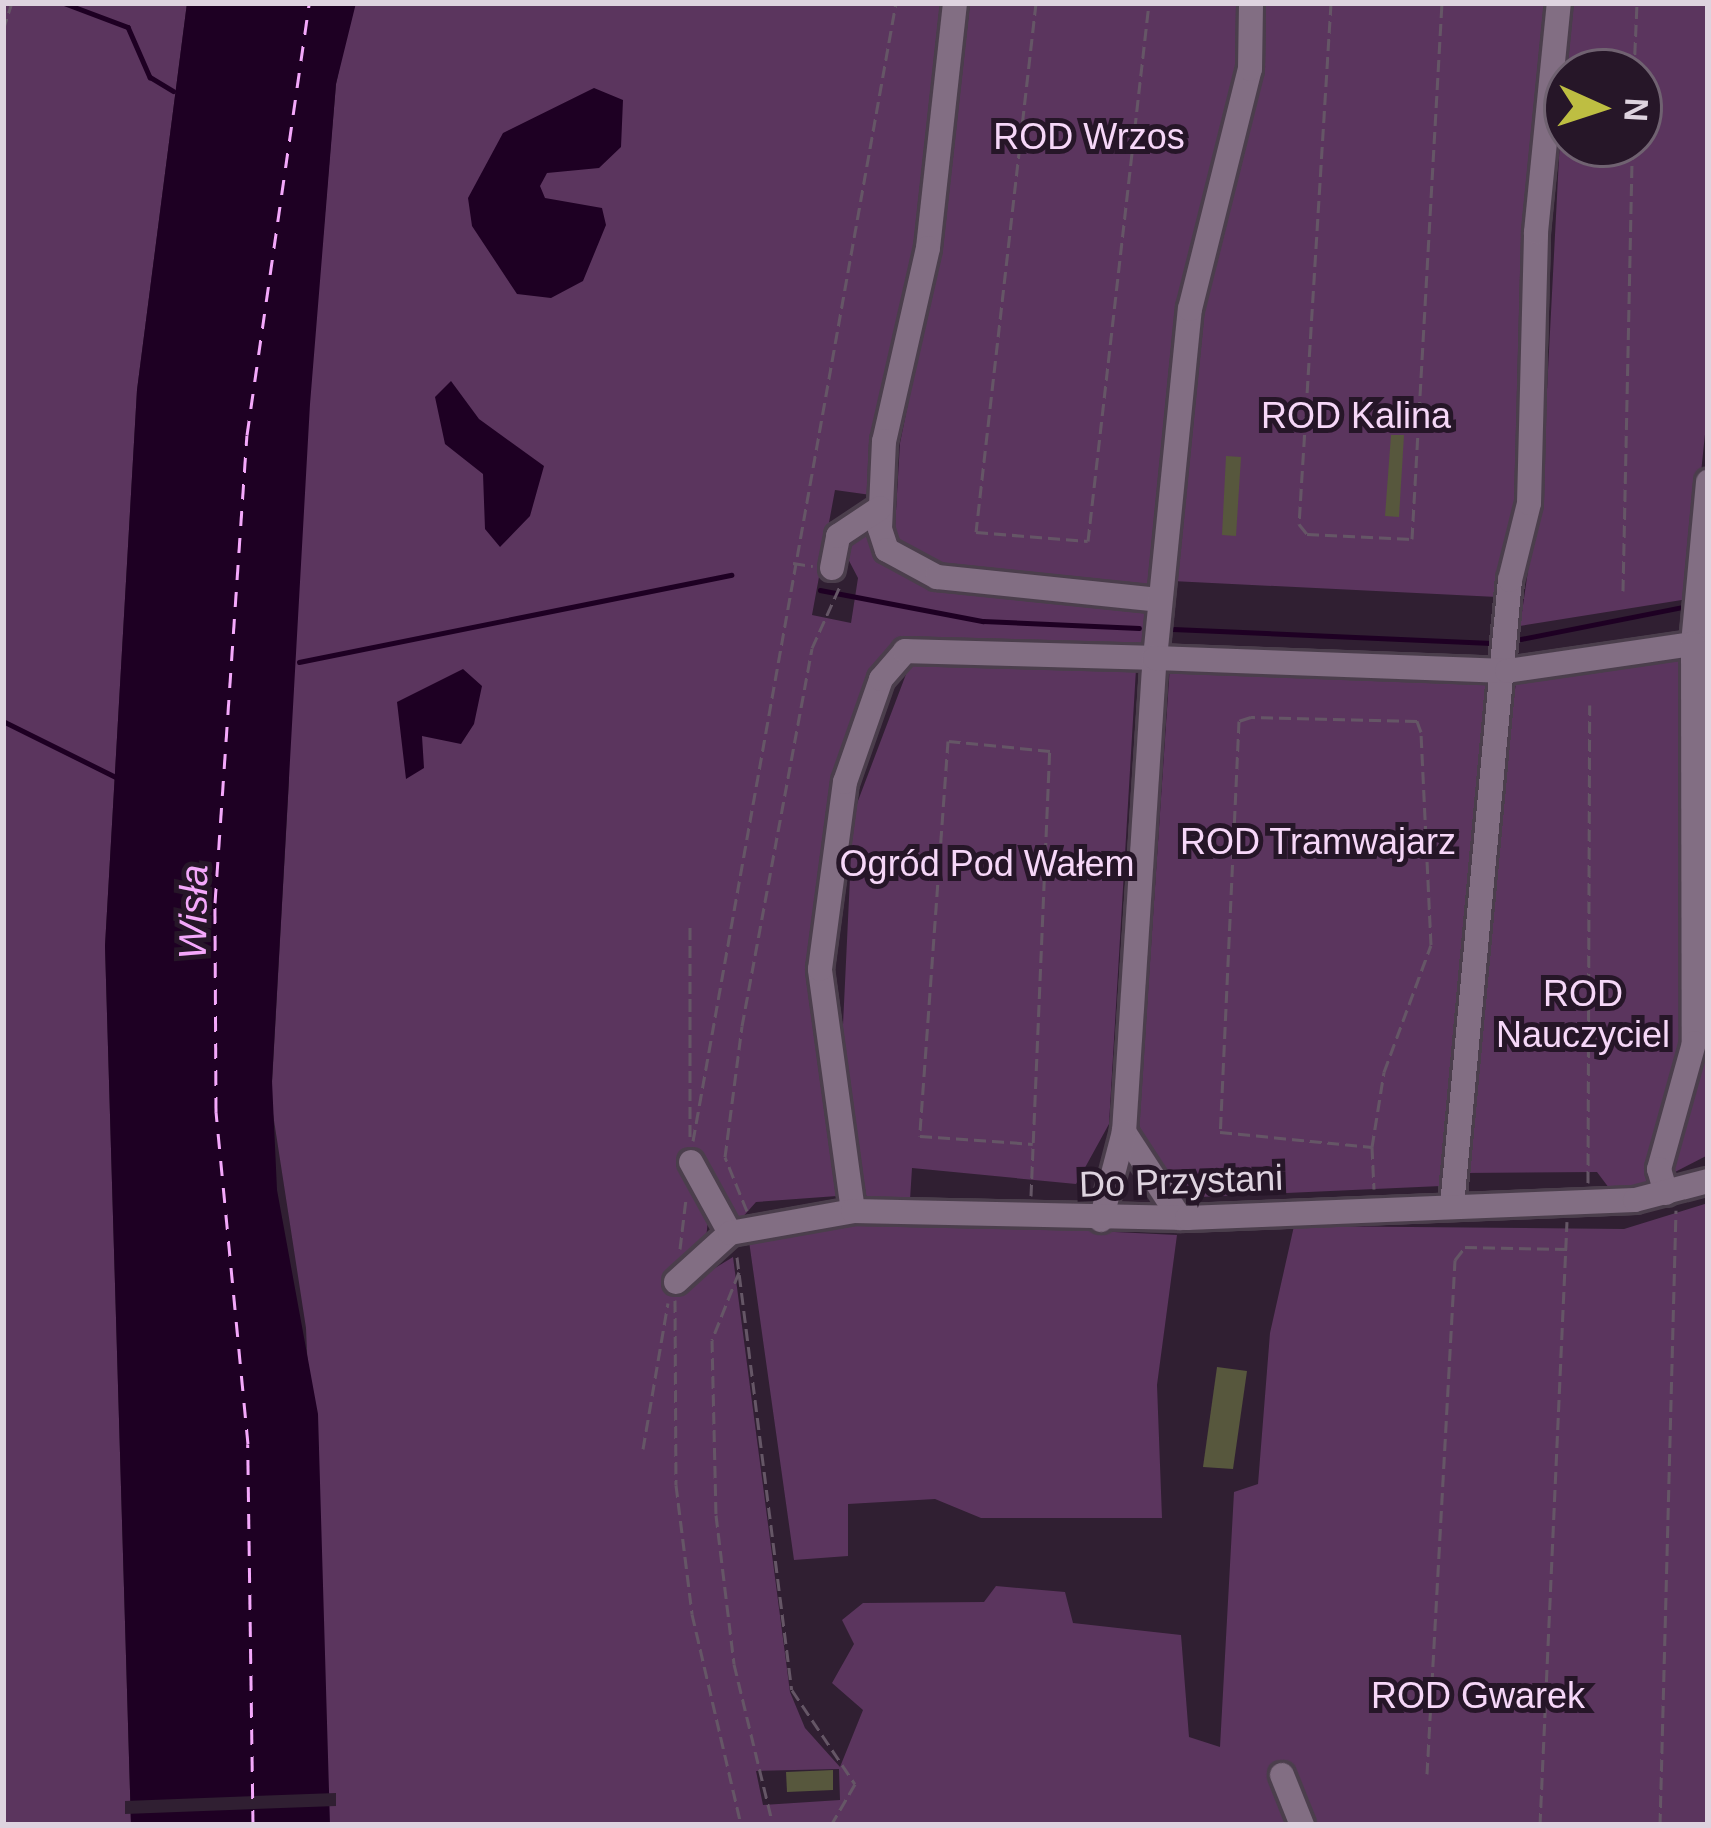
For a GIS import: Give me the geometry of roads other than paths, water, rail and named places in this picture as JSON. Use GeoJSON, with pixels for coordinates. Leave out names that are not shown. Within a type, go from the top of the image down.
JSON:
{"type":"FeatureCollection","features":[{"type":"Feature","properties":{"kind":"street"},"geometry":{"type":"LineString","coordinates":[[956,3],[928,248],[884,441],[880,508],[887,550],[937,577],[1159,600]]}},
{"type":"Feature","properties":{"kind":"street"},"geometry":{"type":"LineString","coordinates":[[1101,1220],[1124,1132],[1159,600],[1190,309],[1250,69],[1251,3]]}},
{"type":"Feature","properties":{"kind":"street"},"geometry":{"type":"LineString","coordinates":[[1452,1206],[1507,671],[1510,580],[1529,503],[1535,232],[1559,3]]}},
{"type":"Feature","properties":{"kind":"street"},"geometry":{"type":"LineString","coordinates":[[1672,1203],[1659,1169],[1694,1043],[1693,644],[1708,482]]}},
{"type":"Feature","properties":{"kind":"street"},"geometry":{"type":"LineString","coordinates":[[831,572],[838,536],[880,508]]}},
{"type":"Feature","properties":{"kind":"street"},"geometry":{"type":"LineString","coordinates":[[853,1210],[824,1020],[823,902],[845,782],[881,679],[894,657],[923,649],[1507,671],[1693,644]]}},
{"type":"Feature","properties":{"kind":"street"},"geometry":{"type":"LineString","coordinates":[[1124,1132],[1180,1218]]}},
{"type":"Feature","properties":{"kind":"street"},"geometry":{"type":"LineString","coordinates":[[676,1282],[742,1230],[691,1162]]}},
{"type":"Feature","properties":{"kind":"street","name":"Do Przystani"},"geometry":{"type":"LineString","coordinates":[[742,1230],[853,1210],[1101,1220],[1672,1203],[1708,1180]]}},
{"type":"Feature","properties":{"kind":"street"},"geometry":{"type":"LineString","coordinates":[[1282,1775],[1302,1825]]}},
{"type":"Feature","properties":{"kind":"water","name":"Wisła"},"geometry":{"type":"Polygon","coordinates":[[[187,3],[356,3],[336,84],[310,404],[272,1081],[277,1190],[318,1414],[330,1825],[131,1825],[105,946],[137,390],[187,3]]]}},
{"type":"Feature","properties":{"kind":"water"},"geometry":{"type":"Polygon","coordinates":[[[594,88],[623,100],[621,147],[599,168],[547,173],[540,186],[545,198],[602,208],[606,225],[583,281],[551,298],[517,294],[472,226],[468,198],[503,133],[594,88]]]}},
{"type":"Feature","properties":{"kind":"water"},"geometry":{"type":"Polygon","coordinates":[[[451,381],[479,419],[544,466],[530,516],[500,547],[485,529],[483,474],[445,444],[435,397],[451,381]]]}},
{"type":"Feature","properties":{"kind":"water"},"geometry":{"type":"Polygon","coordinates":[[[463,669],[482,686],[474,724],[461,744],[422,736],[424,768],[406,779],[397,702],[463,669]]]}},
{"type":"Feature","properties":{"kind":"waterway"},"geometry":{"type":"LineString","coordinates":[[64,3],[128,27],[150,77],[173,91]]}},
{"type":"Feature","properties":{"kind":"waterway"},"geometry":{"type":"LineString","coordinates":[[299,662],[731,575]]}},
{"type":"Feature","properties":{"kind":"waterway"},"geometry":{"type":"LineString","coordinates":[[820,590],[983,621],[1139,628]]}},
{"type":"Feature","properties":{"kind":"waterway"},"geometry":{"type":"LineString","coordinates":[[1521,639],[1683,607]]}},
{"type":"Feature","properties":{"kind":"waterway"},"geometry":{"type":"LineString","coordinates":[[1173,629],[1497,643]]}},
{"type":"Feature","properties":{"kind":"waterway"},"geometry":{"type":"LineString","coordinates":[[3,721],[116,777]]}},
{"type":"Feature","properties":{"kind":"park label","name":"ROD Wrzos"},"geometry":{"type":"Point","coordinates":[1089,137]}},
{"type":"Feature","properties":{"kind":"park label","name":"ROD Kalina"},"geometry":{"type":"Point","coordinates":[1356,416]}},
{"type":"Feature","properties":{"kind":"park label","name":"ROD Tramwajarz"},"geometry":{"type":"Point","coordinates":[1318,842]}},
{"type":"Feature","properties":{"kind":"park label","name":"Ogród Pod Wałem"},"geometry":{"type":"Point","coordinates":[987,864]}},
{"type":"Feature","properties":{"kind":"park label","name":"ROD Nauczyciel"},"geometry":{"type":"Point","coordinates":[1583,1014]}},
{"type":"Feature","properties":{"kind":"park label","name":"ROD Gwarek"},"geometry":{"type":"Point","coordinates":[1478,1696]}}]}
